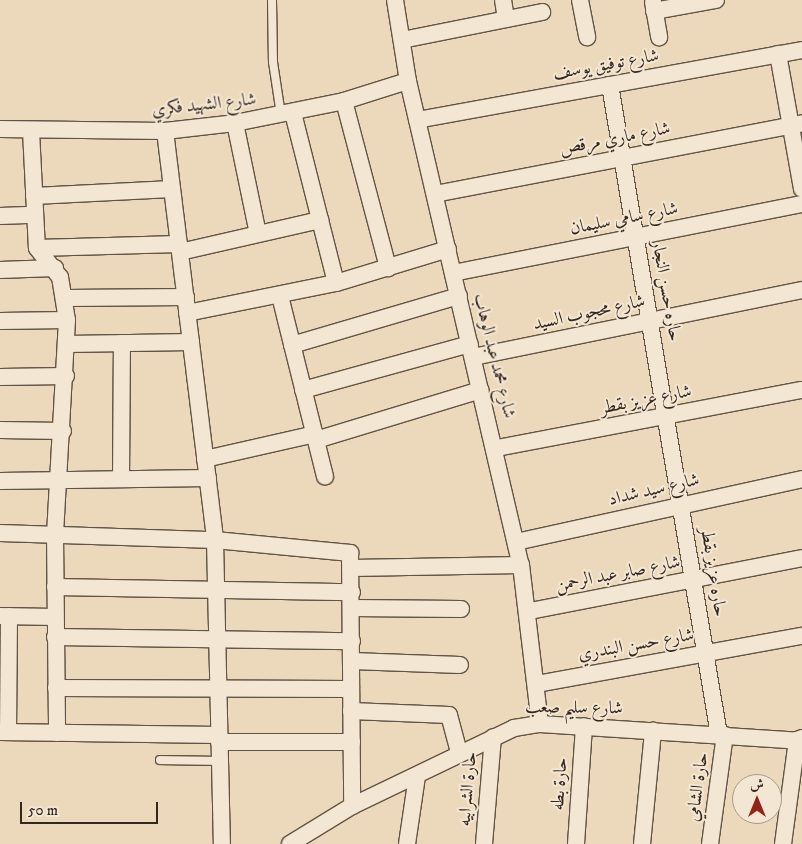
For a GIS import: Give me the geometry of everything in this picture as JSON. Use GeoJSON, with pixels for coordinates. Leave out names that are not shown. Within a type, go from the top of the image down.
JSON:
{"type":"FeatureCollection","features":[{"type":"Feature","properties":{"kind":"street","name":"شارع محمد عبد الوهاب"},"geometry":{"type":"LineString","coordinates":[[395,0],[408,80],[481,390],[497,448],[521,564],[530,611],[540,724]]}},
{"type":"Feature","properties":{"kind":"street"},"geometry":{"type":"LineString","coordinates":[[503,0],[506,19]]}},
{"type":"Feature","properties":{"kind":"street"},"geometry":{"type":"LineString","coordinates":[[580,0],[586,37]]}},
{"type":"Feature","properties":{"kind":"street"},"geometry":{"type":"LineString","coordinates":[[659,36],[653,6],[716,0]]}},
{"type":"Feature","properties":{"kind":"street"},"geometry":{"type":"LineString","coordinates":[[402,40],[542,12]]}},
{"type":"Feature","properties":{"kind":"street","name":"شارع توفيق يوسف"},"geometry":{"type":"LineString","coordinates":[[417,120],[802,50]]}},
{"type":"Feature","properties":{"kind":"street"},"geometry":{"type":"LineString","coordinates":[[778,54],[796,124],[802,190]]}},
{"type":"Feature","properties":{"kind":"street","name":"شارع الشهيد فكري"},"geometry":{"type":"LineString","coordinates":[[0,129],[31,131],[165,131],[235,123],[344,101],[408,80]]}},
{"type":"Feature","properties":{"kind":"street","name":"حاره حسن النجار"},"geometry":{"type":"LineString","coordinates":[[610,85],[667,416]]}},
{"type":"Feature","properties":{"kind":"street"},"geometry":{"type":"LineString","coordinates":[[344,101],[388,268]]}},
{"type":"Feature","properties":{"kind":"street"},"geometry":{"type":"LineString","coordinates":[[287,114],[320,220],[336,283]]}},
{"type":"Feature","properties":{"kind":"street"},"geometry":{"type":"LineString","coordinates":[[235,123],[258,234]]}},
{"type":"Feature","properties":{"kind":"street","name":"شارع ماري مرقص"},"geometry":{"type":"LineString","coordinates":[[435,194],[796,124]]}},
{"type":"Feature","properties":{"kind":"street"},"geometry":{"type":"LineString","coordinates":[[31,131],[37,248],[54,268],[65,298],[67,320],[63,431],[55,534],[57,733]]}},
{"type":"Feature","properties":{"kind":"street"},"geometry":{"type":"LineString","coordinates":[[165,131],[215,540],[218,587],[222,844]]}},
{"type":"Feature","properties":{"kind":"street"},"geometry":{"type":"LineString","coordinates":[[34,196],[172,189]]}},
{"type":"Feature","properties":{"kind":"street","name":"شارع سامي سليمان"},"geometry":{"type":"LineString","coordinates":[[453,274],[802,204]]}},
{"type":"Feature","properties":{"kind":"street"},"geometry":{"type":"LineString","coordinates":[[0,216],[34,216]]}},
{"type":"Feature","properties":{"kind":"street"},"geometry":{"type":"LineString","coordinates":[[37,248],[180,248],[258,234],[320,220]]}},
{"type":"Feature","properties":{"kind":"street"},"geometry":{"type":"LineString","coordinates":[[65,298],[187,305],[280,296],[336,283],[448,249]]}},
{"type":"Feature","properties":{"kind":"street"},"geometry":{"type":"LineString","coordinates":[[0,270],[54,268]]}},
{"type":"Feature","properties":{"kind":"street","name":"شارع محجوب السيد"},"geometry":{"type":"LineString","coordinates":[[304,390],[472,350],[650,321],[802,290]]}},
{"type":"Feature","properties":{"kind":"street"},"geometry":{"type":"LineString","coordinates":[[280,296],[325,476]]}},
{"type":"Feature","properties":{"kind":"street"},"geometry":{"type":"LineString","coordinates":[[292,346],[459,296]]}},
{"type":"Feature","properties":{"kind":"street"},"geometry":{"type":"LineString","coordinates":[[0,321],[67,320]]}},
{"type":"Feature","properties":{"kind":"street"},"geometry":{"type":"LineString","coordinates":[[67,344],[191,342]]}},
{"type":"Feature","properties":{"kind":"street"},"geometry":{"type":"LineString","coordinates":[[121,479],[122,343]]}},
{"type":"Feature","properties":{"kind":"street"},"geometry":{"type":"LineString","coordinates":[[0,377],[66,376]]}},
{"type":"Feature","properties":{"kind":"street"},"geometry":{"type":"LineString","coordinates":[[206,459],[316,437],[481,390]]}},
{"type":"Feature","properties":{"kind":"street","name":"شارع عزيز بقطر"},"geometry":{"type":"LineString","coordinates":[[497,448],[802,390]]}},
{"type":"Feature","properties":{"kind":"street","name":"حاره عزيز بقطر"},"geometry":{"type":"LineString","coordinates":[[667,416],[706,653],[722,735]]}},
{"type":"Feature","properties":{"kind":"street"},"geometry":{"type":"LineString","coordinates":[[0,430],[63,431]]}},
{"type":"Feature","properties":{"kind":"street"},"geometry":{"type":"LineString","coordinates":[[0,481],[208,478]]}},
{"type":"Feature","properties":{"kind":"street","name":"شارع سيد شداد"},"geometry":{"type":"LineString","coordinates":[[516,542],[681,504],[802,479]]}},
{"type":"Feature","properties":{"kind":"street"},"geometry":{"type":"LineString","coordinates":[[0,533],[215,540],[345,550],[352,568],[352,806]]}},
{"type":"Feature","properties":{"kind":"street","name":"شارع صابر عبد الرحمن"},"geometry":{"type":"LineString","coordinates":[[530,611],[802,558]]}},
{"type":"Feature","properties":{"kind":"street"},"geometry":{"type":"LineString","coordinates":[[352,568],[521,564]]}},
{"type":"Feature","properties":{"kind":"street"},"geometry":{"type":"LineString","coordinates":[[55,587],[218,587],[461,609]]}},
{"type":"Feature","properties":{"kind":"street"},"geometry":{"type":"LineString","coordinates":[[55,616],[4,616],[4,732],[352,742]]}},
{"type":"Feature","properties":{"kind":"street","name":"شارع حسن البندري"},"geometry":{"type":"LineString","coordinates":[[537,684],[802,636]]}},
{"type":"Feature","properties":{"kind":"street"},"geometry":{"type":"LineString","coordinates":[[55,637],[352,640]]}},
{"type":"Feature","properties":{"kind":"street"},"geometry":{"type":"LineString","coordinates":[[352,662],[460,664]]}},
{"type":"Feature","properties":{"kind":"street"},"geometry":{"type":"LineString","coordinates":[[56,688],[351,689]]}},
{"type":"Feature","properties":{"kind":"street"},"geometry":{"type":"LineString","coordinates":[[351,711],[449,715],[459,752]]}},
{"type":"Feature","properties":{"kind":"street","name":"شارع سليم صعب"},"geometry":{"type":"LineString","coordinates":[[290,844],[312,838],[352,806],[417,776],[459,752],[493,736],[540,724],[800,740]]}},
{"type":"Feature","properties":{"kind":"street","name":"حارة بطه"},"geometry":{"type":"LineString","coordinates":[[576,844],[584,726]]}},
{"type":"Feature","properties":{"kind":"street"},"geometry":{"type":"LineString","coordinates":[[642,844],[653,731]]}},
{"type":"Feature","properties":{"kind":"street","name":"حارة الشامي"},"geometry":{"type":"LineString","coordinates":[[710,844],[722,735]]}},
{"type":"Feature","properties":{"kind":"street","name":"حارة الشرابيه"},"geometry":{"type":"LineString","coordinates":[[484,844],[493,736]]}},
{"type":"Feature","properties":{"kind":"street"},"geometry":{"type":"LineString","coordinates":[[783,844],[800,740]]}},
{"type":"Feature","properties":{"kind":"street"},"geometry":{"type":"LineString","coordinates":[[407,844],[417,776]]}},
{"type":"Feature","properties":{"kind":"lane"},"geometry":{"type":"LineString","coordinates":[[272,0],[273,62],[287,114]]}},
{"type":"Feature","properties":{"kind":"lane"},"geometry":{"type":"LineString","coordinates":[[160,760],[220,761]]}}]}
